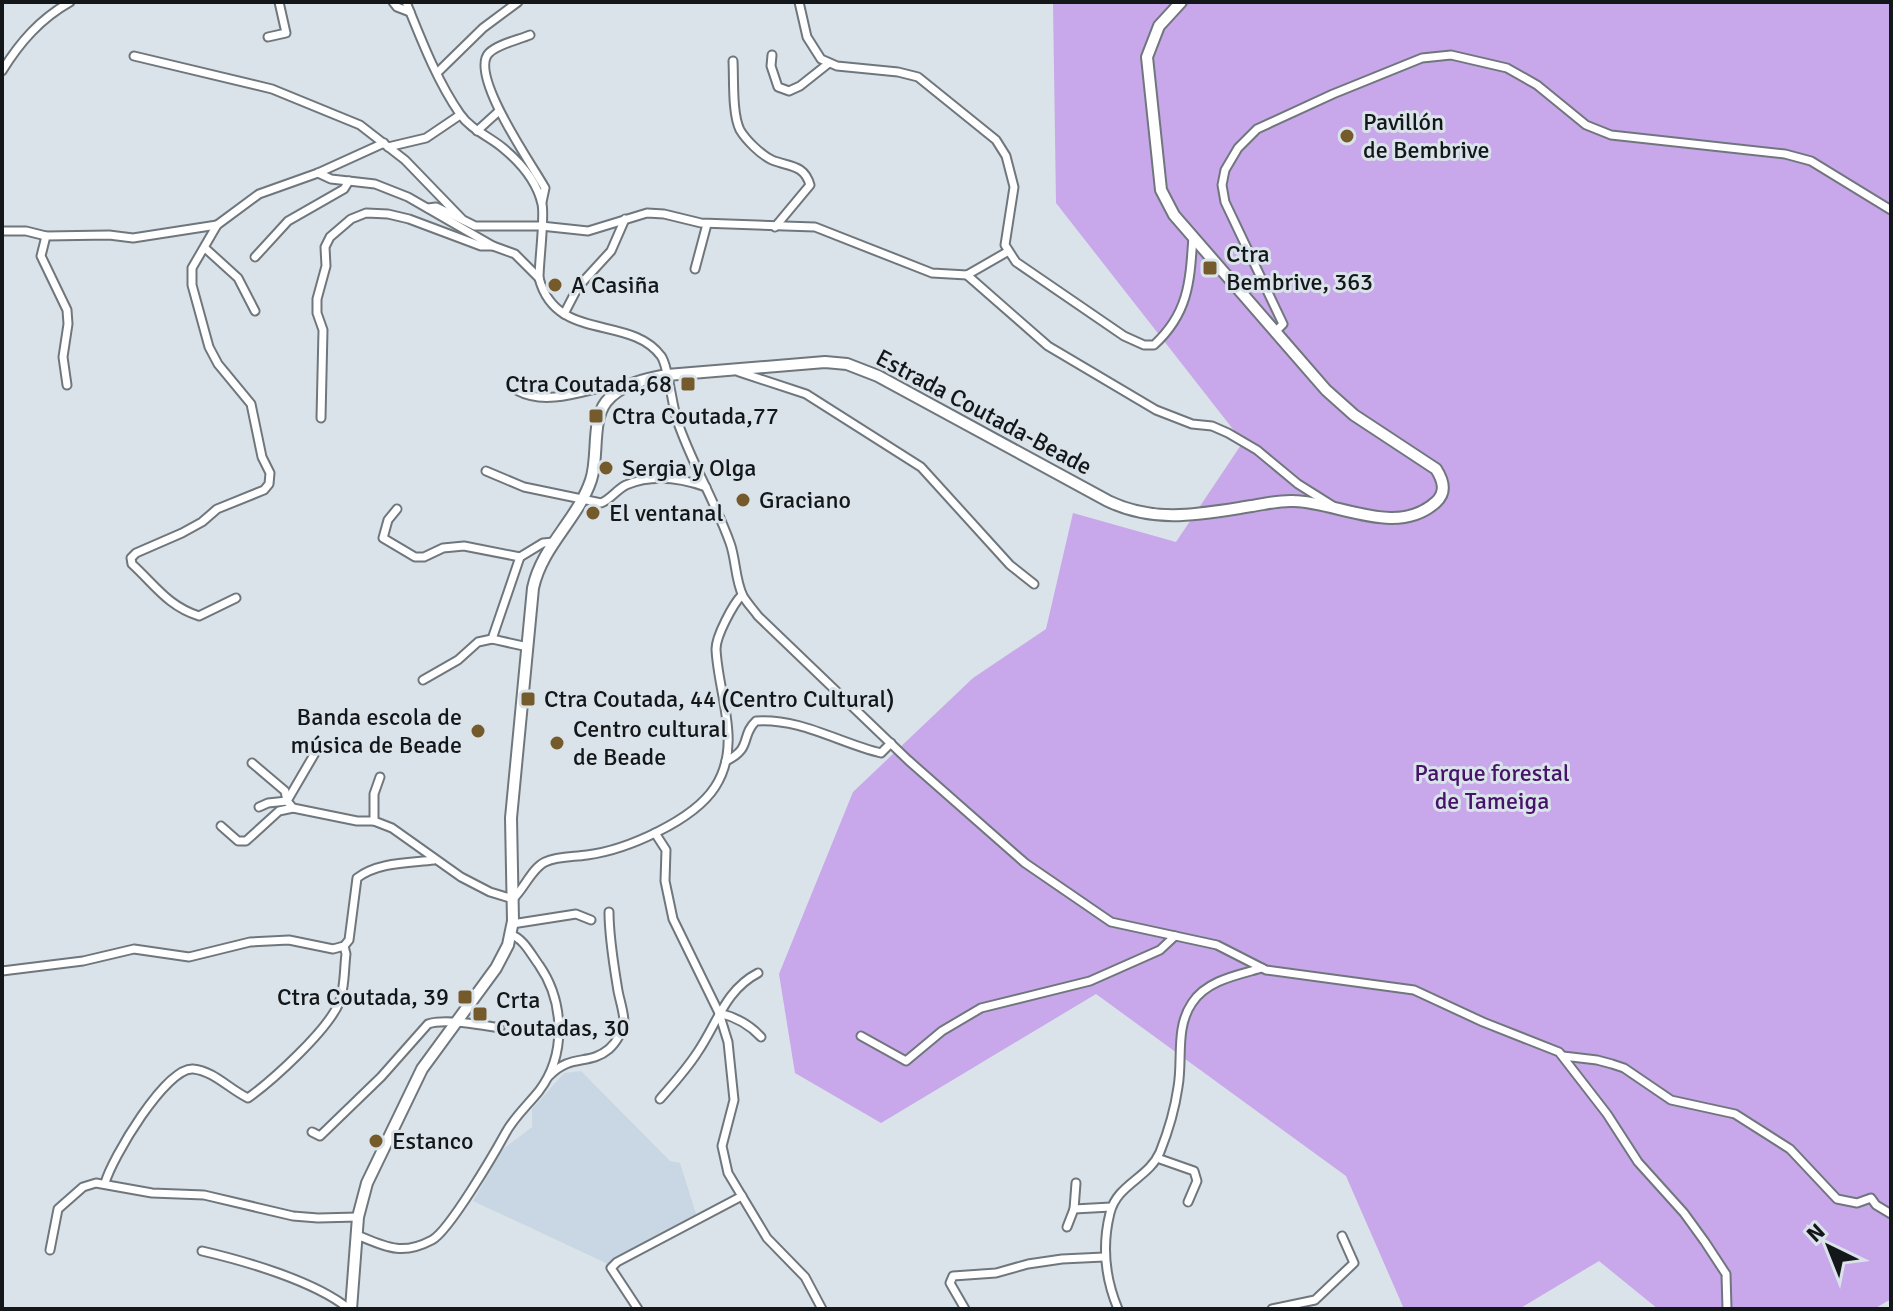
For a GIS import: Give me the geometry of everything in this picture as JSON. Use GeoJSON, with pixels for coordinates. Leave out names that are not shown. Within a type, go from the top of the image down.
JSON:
{"type":"FeatureCollection","features":[{"type":"Feature","properties":{"kind":"street"},"geometry":{"type":"LineString","coordinates":[[2,71],[26,36],[49,14],[70,2]]}},
{"type":"Feature","properties":{"kind":"street"},"geometry":{"type":"LineString","coordinates":[[268,37],[286,33],[279,2]]}},
{"type":"Feature","properties":{"kind":"street"},"geometry":{"type":"LineString","coordinates":[[393,2],[410,12]]}},
{"type":"Feature","properties":{"kind":"street"},"geometry":{"type":"LineString","coordinates":[[406,2],[460,115],[518,161],[542,204]]}},
{"type":"Feature","properties":{"kind":"street"},"geometry":{"type":"LineString","coordinates":[[438,72],[483,28],[518,2]]}},
{"type":"Feature","properties":{"kind":"street"},"geometry":{"type":"LineString","coordinates":[[799,2],[807,37],[821,59],[829,63],[918,77],[996,140],[1006,156],[1014,187],[1005,245],[1007,252],[1016,262],[1124,336],[1144,345],[1154,345],[1169,331],[1189,288],[1193,236]]}},
{"type":"Feature","properties":{"kind":"street","name":"Estrada Coutada-Beade"},"geometry":{"type":"LineString","coordinates":[[622,389],[667,375],[825,362],[856,367],[890,382],[1108,501],[1143,514],[1190,516],[1296,501],[1378,517],[1405,516],[1437,502],[1443,482],[1436,469],[1354,415],[1326,390],[1174,215],[1161,190],[1147,57],[1159,26],[1181,2]]}},
{"type":"Feature","properties":{"kind":"street"},"geometry":{"type":"LineString","coordinates":[[530,35],[492,50],[486,55],[484,65],[499,111],[545,188],[541,226],[541,287],[575,322],[628,334],[663,358],[669,395],[679,425],[731,545],[742,595],[758,616],[891,743],[1025,863],[1111,922],[1217,945],[1262,968],[1414,990],[1559,1052],[1607,1114],[1638,1162],[1684,1213],[1715,1257],[1726,1274],[1727,1309]]}},
{"type":"Feature","properties":{"kind":"street"},"geometry":{"type":"LineString","coordinates":[[772,55],[771,66],[778,87],[789,91],[829,63]]}},
{"type":"Feature","properties":{"kind":"street"},"geometry":{"type":"LineString","coordinates":[[1275,332],[1283,324],[1225,202],[1222,185],[1225,170],[1238,148],[1257,129],[1422,58],[1451,55],[1507,68],[1537,85],[1586,125],[1611,135],[1785,154],[1811,161],[1891,210]]}},
{"type":"Feature","properties":{"kind":"street"},"geometry":{"type":"LineString","coordinates":[[134,56],[272,89],[360,125],[463,220]]}},
{"type":"Feature","properties":{"kind":"street"},"geometry":{"type":"LineString","coordinates":[[733,61],[737,120],[741,131],[770,159],[799,167],[807,174],[810,185],[775,227]]}},
{"type":"Feature","properties":{"kind":"street"},"geometry":{"type":"LineString","coordinates":[[477,131],[499,111]]}},
{"type":"Feature","properties":{"kind":"street"},"geometry":{"type":"LineString","coordinates":[[236,598],[199,616],[183,611],[171,605],[164,594],[132,564],[131,558],[202,522],[217,509],[264,490],[269,484],[270,473],[262,457],[260,435],[251,404],[218,364],[209,347],[192,285],[192,268],[217,225],[259,194],[383,146],[426,138],[460,115]]}},
{"type":"Feature","properties":{"kind":"street"},"geometry":{"type":"LineString","coordinates":[[318,173],[331,179],[375,184],[493,246],[515,254],[539,278]]}},
{"type":"Feature","properties":{"kind":"street"},"geometry":{"type":"LineString","coordinates":[[255,257],[288,221],[344,189],[349,181]]}},
{"type":"Feature","properties":{"kind":"street"},"geometry":{"type":"LineString","coordinates":[[427,209],[436,207],[475,226],[541,226],[588,231],[647,213],[707,224],[815,227],[932,273],[967,275],[1007,252]]}},
{"type":"Feature","properties":{"kind":"street"},"geometry":{"type":"LineString","coordinates":[[321,418],[323,330],[317,313],[317,299],[326,266],[325,247],[330,237],[351,219],[366,213],[388,214],[481,246],[493,246]]}},
{"type":"Feature","properties":{"kind":"street"},"geometry":{"type":"LineString","coordinates":[[564,314],[578,287],[611,251],[625,219]]}},
{"type":"Feature","properties":{"kind":"street"},"geometry":{"type":"LineString","coordinates":[[695,269],[707,224]]}},
{"type":"Feature","properties":{"kind":"street"},"geometry":{"type":"LineString","coordinates":[[2,231],[26,231],[46,236],[109,235],[133,238],[217,225]]}},
{"type":"Feature","properties":{"kind":"street"},"geometry":{"type":"LineString","coordinates":[[46,236],[41,256],[67,310],[63,357],[67,385]]}},
{"type":"Feature","properties":{"kind":"street"},"geometry":{"type":"LineString","coordinates":[[205,248],[238,278],[255,311]]}},
{"type":"Feature","properties":{"kind":"street"},"geometry":{"type":"LineString","coordinates":[[967,275],[1048,346],[1149,406],[1192,424],[1212,426],[1228,433],[1257,450],[1298,484],[1338,509]]}},
{"type":"Feature","properties":{"kind":"street"},"geometry":{"type":"LineString","coordinates":[[733,370],[806,394],[921,467],[1010,565],[1034,584]]}},
{"type":"Feature","properties":{"kind":"street"},"geometry":{"type":"LineString","coordinates":[[518,391],[530,397],[547,398],[612,385],[622,389]]}},
{"type":"Feature","properties":{"kind":"street"},"geometry":{"type":"LineString","coordinates":[[202,1251],[243,1260],[335,1299],[350,1309],[358,1217],[367,1183],[422,1069],[496,968],[508,945],[513,899],[511,818],[535,581],[553,542],[581,499],[594,467],[602,409],[622,389]]}},
{"type":"Feature","properties":{"kind":"street"},"geometry":{"type":"LineString","coordinates":[[486,471],[524,487],[601,503],[630,484],[670,477],[706,487]]}},
{"type":"Feature","properties":{"kind":"street"},"geometry":{"type":"LineString","coordinates":[[397,509],[388,520],[383,538],[415,557],[424,557],[443,548],[464,546],[520,557]]}},
{"type":"Feature","properties":{"kind":"street"},"geometry":{"type":"LineString","coordinates":[[492,639],[520,557],[543,543],[553,542]]}},
{"type":"Feature","properties":{"kind":"street"},"geometry":{"type":"LineString","coordinates":[[513,899],[538,866],[546,861],[609,851],[655,833],[706,798],[720,778],[728,743],[725,697],[716,646],[733,605],[742,595]]}},
{"type":"Feature","properties":{"kind":"street"},"geometry":{"type":"LineString","coordinates":[[423,680],[458,660],[478,642],[492,639],[528,647]]}},
{"type":"Feature","properties":{"kind":"street"},"geometry":{"type":"LineString","coordinates":[[726,761],[744,749],[750,726],[756,721],[805,726],[881,753],[891,743]]}},
{"type":"Feature","properties":{"kind":"street"},"geometry":{"type":"LineString","coordinates":[[221,826],[238,841],[246,841],[290,804],[315,753]]}},
{"type":"Feature","properties":{"kind":"street"},"geometry":{"type":"LineString","coordinates":[[252,763],[285,791],[290,804]]}},
{"type":"Feature","properties":{"kind":"street"},"geometry":{"type":"LineString","coordinates":[[374,821],[374,794],[380,777]]}},
{"type":"Feature","properties":{"kind":"street"},"geometry":{"type":"LineString","coordinates":[[259,807],[268,803],[290,804],[357,821],[374,821],[392,828],[434,860],[482,888],[513,899]]}},
{"type":"Feature","properties":{"kind":"street"},"geometry":{"type":"LineString","coordinates":[[655,833],[666,850],[665,881],[673,919],[719,1013],[728,1042],[734,1100],[722,1137],[722,1154],[728,1173],[767,1238],[805,1277],[822,1309]]}},
{"type":"Feature","properties":{"kind":"street"},"geometry":{"type":"LineString","coordinates":[[2,971],[83,961],[134,949],[189,957],[250,942],[289,940],[333,949],[344,946],[349,940],[357,878],[366,871],[386,865],[434,860]]}},
{"type":"Feature","properties":{"kind":"street"},"geometry":{"type":"LineString","coordinates":[[357,1235],[391,1249],[403,1250],[435,1239],[490,1161],[514,1118],[548,1077],[570,1060],[602,1054],[612,1047],[624,1023],[609,912]]}},
{"type":"Feature","properties":{"kind":"street"},"geometry":{"type":"LineString","coordinates":[[511,929],[576,914],[591,920]]}},
{"type":"Feature","properties":{"kind":"street"},"geometry":{"type":"LineString","coordinates":[[511,929],[554,991],[559,1042],[548,1077]]}},
{"type":"Feature","properties":{"kind":"street"},"geometry":{"type":"LineString","coordinates":[[861,1036],[906,1061],[942,1031],[981,1008],[1092,980],[1160,950],[1175,936]]}},
{"type":"Feature","properties":{"kind":"street"},"geometry":{"type":"LineString","coordinates":[[105,1183],[108,1169],[142,1116],[176,1075],[187,1069],[197,1069],[248,1098],[296,1056],[340,1002],[346,954],[344,946]]}},
{"type":"Feature","properties":{"kind":"street"},"geometry":{"type":"LineString","coordinates":[[1118,1309],[1104,1257],[1111,1207],[1125,1187],[1157,1158],[1178,1086],[1183,1024],[1191,1004],[1199,993],[1212,984],[1262,968]]}},
{"type":"Feature","properties":{"kind":"street"},"geometry":{"type":"LineString","coordinates":[[660,1099],[699,1052],[719,1013],[742,981],[758,973]]}},
{"type":"Feature","properties":{"kind":"street"},"geometry":{"type":"LineString","coordinates":[[719,1013],[733,1016],[752,1027],[761,1037]]}},
{"type":"Feature","properties":{"kind":"street"},"geometry":{"type":"LineString","coordinates":[[312,1132],[320,1136],[381,1077],[428,1024],[456,1022],[500,1028]]}},
{"type":"Feature","properties":{"kind":"street"},"geometry":{"type":"LineString","coordinates":[[1563,1056],[1624,1068],[1671,1100],[1735,1114],[1790,1149],[1837,1199],[1857,1203],[1871,1198],[1891,1214]]}},
{"type":"Feature","properties":{"kind":"street"},"geometry":{"type":"LineString","coordinates":[[1157,1158],[1194,1171],[1197,1181],[1188,1202]]}},
{"type":"Feature","properties":{"kind":"street"},"geometry":{"type":"LineString","coordinates":[[50,1250],[58,1209],[83,1187],[105,1183],[152,1193],[204,1195],[293,1216],[358,1217]]}},
{"type":"Feature","properties":{"kind":"street"},"geometry":{"type":"LineString","coordinates":[[1067,1227],[1074,1209],[1076,1183]]}},
{"type":"Feature","properties":{"kind":"street"},"geometry":{"type":"LineString","coordinates":[[638,1309],[611,1268],[742,1196]]}},
{"type":"Feature","properties":{"kind":"street"},"geometry":{"type":"LineString","coordinates":[[1074,1209],[1111,1207]]}},
{"type":"Feature","properties":{"kind":"street"},"geometry":{"type":"LineString","coordinates":[[1272,1309],[1315,1300],[1346,1272],[1354,1263],[1342,1236]]}},
{"type":"Feature","properties":{"kind":"street"},"geometry":{"type":"LineString","coordinates":[[965,1309],[950,1283],[953,1276],[996,1273],[1062,1259],[1104,1257]]}},
{"type":"Feature","properties":{"kind":"shaded area"},"geometry":{"type":"Polygon","coordinates":[[[581,1071],[670,1161],[680,1163],[697,1217],[608,1264],[473,1201],[503,1149],[532,1127],[532,1109],[564,1073],[581,1071]]]}},
{"type":"Feature","properties":{"kind":"green space","name":"Parque forestal de Tameiga"},"geometry":{"type":"Polygon","coordinates":[[[1053,2],[1891,2],[1891,1299],[1874,1309],[1658,1309],[1599,1261],[1519,1309],[1404,1309],[1346,1176],[1096,994],[881,1123],[795,1073],[779,974],[853,792],[973,678],[1046,629],[1073,513],[1176,542],[1243,442],[1056,203],[1053,2]]]}},
{"type":"Feature","properties":{"kind":"place","name":"Pavillón de Bembrive"},"geometry":{"type":"Point","coordinates":[1347,136]}},
{"type":"Feature","properties":{"kind":"place","name":"Ctra Bembrive, 363"},"geometry":{"type":"Point","coordinates":[1210,268]}},
{"type":"Feature","properties":{"kind":"place","name":"A Casiña"},"geometry":{"type":"Point","coordinates":[555,285]}},
{"type":"Feature","properties":{"kind":"place","name":"Ctra Coutada,68"},"geometry":{"type":"Point","coordinates":[688,384]}},
{"type":"Feature","properties":{"kind":"place","name":"Ctra Coutada,77"},"geometry":{"type":"Point","coordinates":[596,416]}},
{"type":"Feature","properties":{"kind":"place","name":"Sergia y Olga"},"geometry":{"type":"Point","coordinates":[606,468]}},
{"type":"Feature","properties":{"kind":"place","name":"Graciano"},"geometry":{"type":"Point","coordinates":[743,500]}},
{"type":"Feature","properties":{"kind":"place","name":"El ventanal"},"geometry":{"type":"Point","coordinates":[593,513]}},
{"type":"Feature","properties":{"kind":"place","name":"Ctra Coutada, 44 (Centro Cultural)"},"geometry":{"type":"Point","coordinates":[528,699]}},
{"type":"Feature","properties":{"kind":"place","name":"Banda escola de música de Beade"},"geometry":{"type":"Point","coordinates":[478,731]}},
{"type":"Feature","properties":{"kind":"place","name":"Centro cultural de Beade"},"geometry":{"type":"Point","coordinates":[557,743]}},
{"type":"Feature","properties":{"kind":"place","name":"Ctra Coutada, 39"},"geometry":{"type":"Point","coordinates":[465,997]}},
{"type":"Feature","properties":{"kind":"place","name":"Crta Coutadas, 30"},"geometry":{"type":"Point","coordinates":[480,1014]}},
{"type":"Feature","properties":{"kind":"place","name":"Estanco"},"geometry":{"type":"Point","coordinates":[376,1141]}}]}
